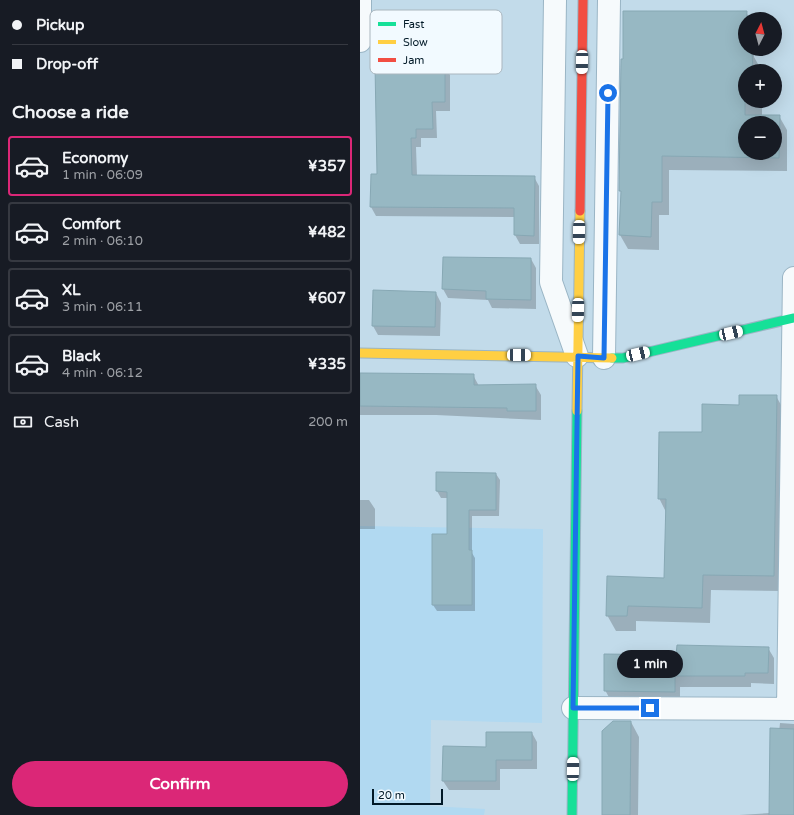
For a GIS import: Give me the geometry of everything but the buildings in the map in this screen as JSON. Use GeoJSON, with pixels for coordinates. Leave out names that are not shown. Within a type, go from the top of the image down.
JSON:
{"type":"FeatureCollection","features":[{"type":"Feature","properties":{"kind":"street"},"geometry":{"type":"LineString","coordinates":[[360,0],[360,41]]}},
{"type":"Feature","properties":{"kind":"street"},"geometry":{"type":"LineString","coordinates":[[555,0],[551,282],[578,356]]}},
{"type":"Feature","properties":{"kind":"street"},"geometry":{"type":"LineString","coordinates":[[572,815],[583,0]]}},
{"type":"Feature","properties":{"kind":"street"},"geometry":{"type":"LineString","coordinates":[[604,358],[609,0]]}},
{"type":"Feature","properties":{"kind":"street"},"geometry":{"type":"LineString","coordinates":[[573,708],[791,709],[794,278]]}},
{"type":"Feature","properties":{"kind":"street"},"geometry":{"type":"LineString","coordinates":[[360,353],[623,358],[794,318]]}},
{"type":"Feature","properties":{"kind":"shaded area"},"geometry":{"type":"Polygon","coordinates":[[[360,526],[543,529],[542,723],[431,720],[430,806],[485,809],[484,815],[360,815],[360,526]]]}},
{"type":"Feature","properties":{"kind":"traffic: fast"},"geometry":{"type":"LineString","coordinates":[[612,358],[623,358],[794,318]]}},
{"type":"Feature","properties":{"kind":"traffic: fast"},"geometry":{"type":"LineString","coordinates":[[572,815],[577,411]]}},
{"type":"Feature","properties":{"kind":"traffic: slow"},"geometry":{"type":"LineString","coordinates":[[577,411],[580,211]]}},
{"type":"Feature","properties":{"kind":"traffic: slow"},"geometry":{"type":"LineString","coordinates":[[360,353],[612,358]]}},
{"type":"Feature","properties":{"kind":"traffic: jam"},"geometry":{"type":"LineString","coordinates":[[580,211],[583,0]]}},
{"type":"Feature","properties":{"kind":"route"},"geometry":{"type":"LineString","coordinates":[[608,93],[604,358],[578,356],[573,708],[650,708]]}}]}
